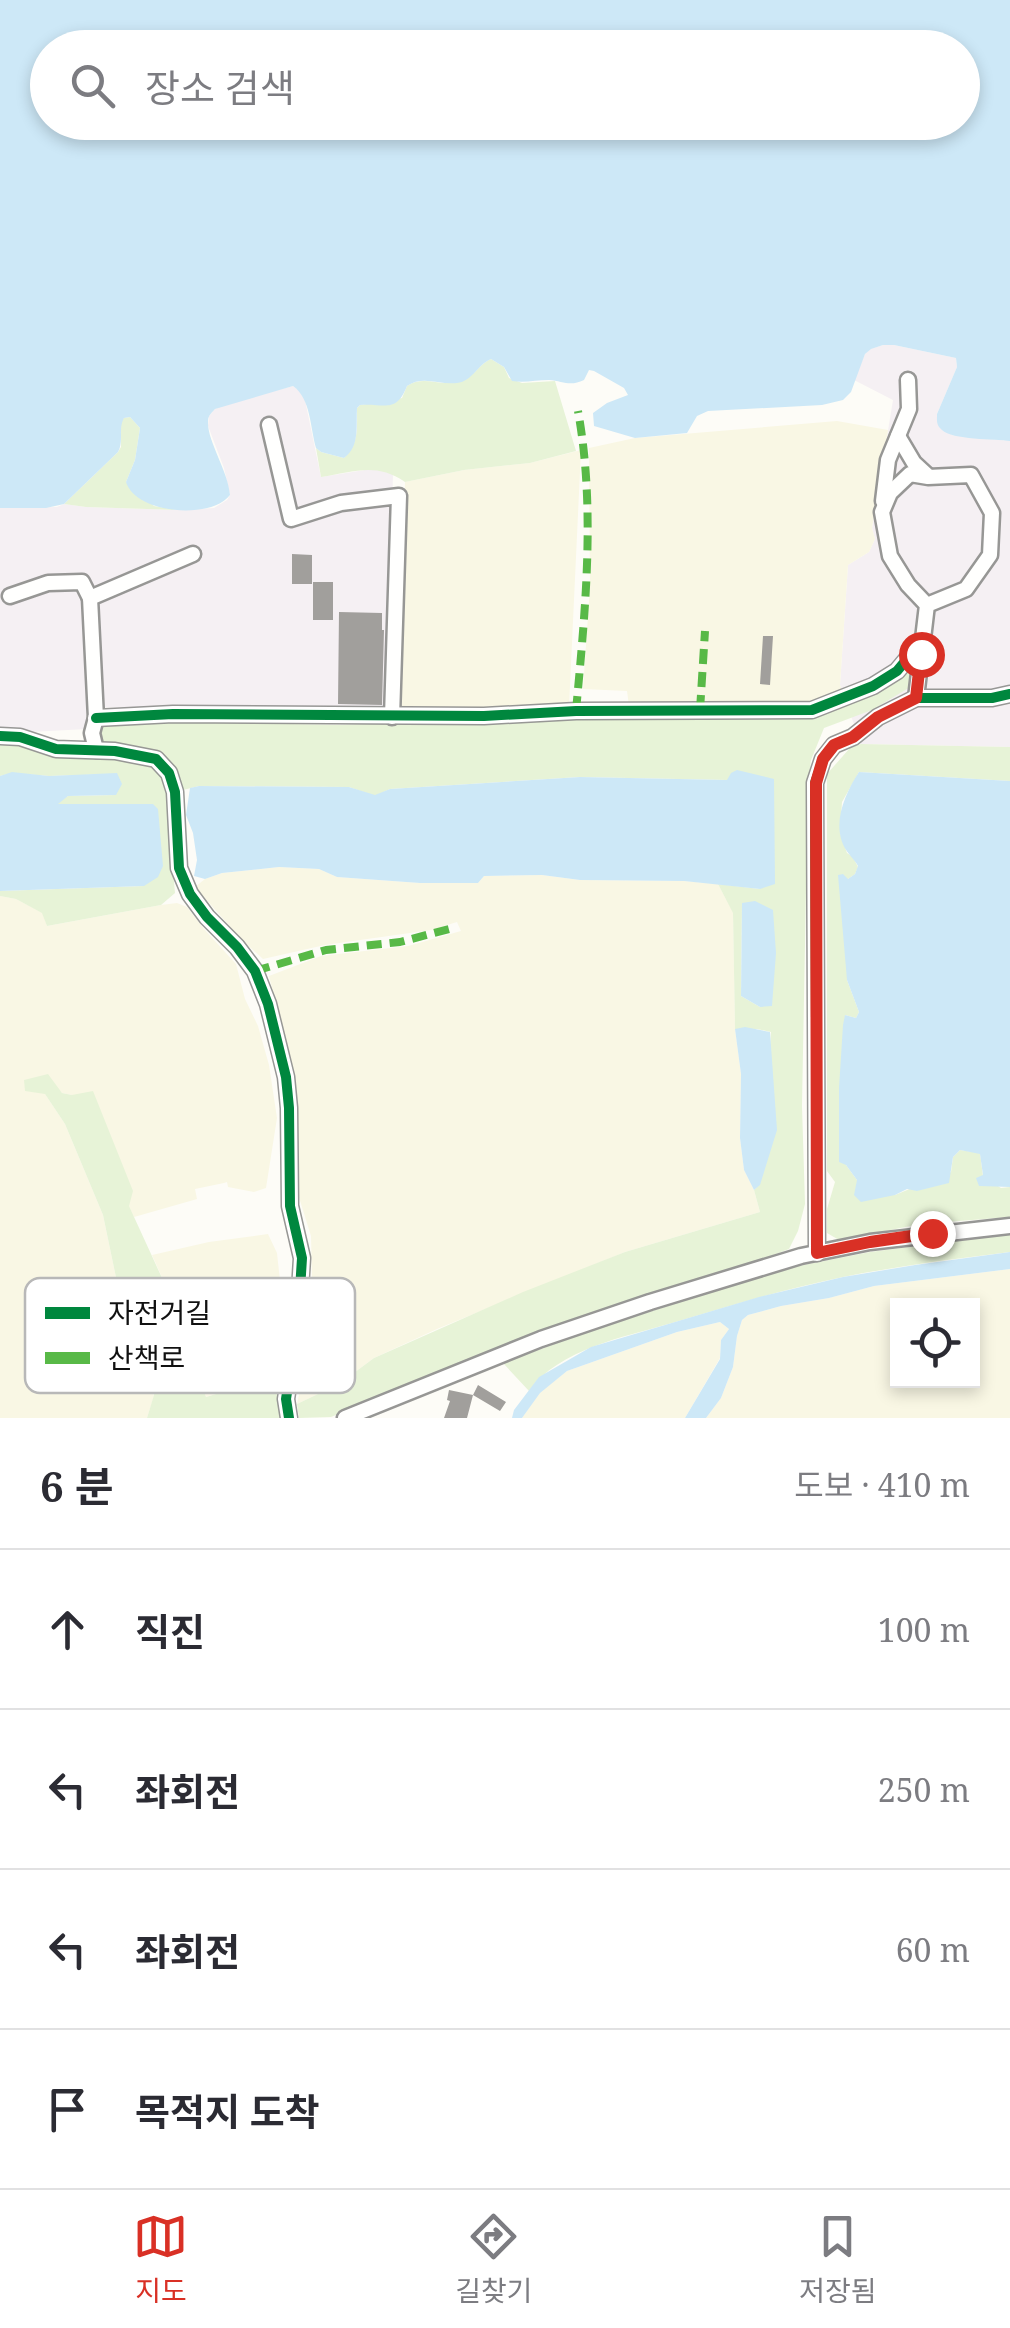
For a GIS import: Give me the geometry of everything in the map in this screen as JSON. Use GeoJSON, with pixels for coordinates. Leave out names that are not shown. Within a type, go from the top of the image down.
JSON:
{"type":"FeatureCollection","features":[{"type":"Feature","properties":{"kind":"street"},"geometry":{"type":"LineString","coordinates":[[908,380],[908,409],[888,460],[882,512],[890,556],[908,585],[927,605]]}},
{"type":"Feature","properties":{"kind":"street"},"geometry":{"type":"LineString","coordinates":[[269,424],[291,519],[341,504],[399,496],[392,717]]}},
{"type":"Feature","properties":{"kind":"street"},"geometry":{"type":"LineString","coordinates":[[898,436],[914,463],[928,476]]}},
{"type":"Feature","properties":{"kind":"street"},"geometry":{"type":"LineString","coordinates":[[882,512],[890,493],[910,474],[971,475],[992,513],[990,554],[966,589],[927,605]]}},
{"type":"Feature","properties":{"kind":"street"},"geometry":{"type":"LineString","coordinates":[[90,598],[193,554]]}},
{"type":"Feature","properties":{"kind":"street"},"geometry":{"type":"LineString","coordinates":[[10,596],[48,583],[82,582],[90,598],[96,718],[92,733],[96,750]]}},
{"type":"Feature","properties":{"kind":"street"},"geometry":{"type":"LineString","coordinates":[[916,698],[927,605]]}},
{"type":"Feature","properties":{"kind":"street"},"geometry":{"type":"LineString","coordinates":[[96,718],[173,714],[392,717],[812,710],[873,686],[897,671],[923,640]]}},
{"type":"Feature","properties":{"kind":"street"},"geometry":{"type":"LineString","coordinates":[[817,1253],[816,783],[823,759],[834,745],[916,698],[992,698],[1010,694]]}},
{"type":"Feature","properties":{"kind":"street"},"geometry":{"type":"LineString","coordinates":[[0,736],[20,737],[56,749],[116,751],[156,759],[169,773],[175,792],[179,868],[190,894],[255,971],[268,1004],[290,1108],[290,1206],[302,1258],[301,1278]]}},
{"type":"Feature","properties":{"kind":"street"},"geometry":{"type":"LineString","coordinates":[[345,1418],[541,1339],[817,1253],[870,1242],[1010,1226]]}},
{"type":"Feature","properties":{"kind":"street"},"geometry":{"type":"LineString","coordinates":[[287,1393],[289,1418]]}},
{"type":"Feature","properties":{"kind":"shaded area"},"geometry":{"type":"Polygon","coordinates":[[[883,345],[956,358],[957,367],[937,414],[952,435],[1010,441],[1010,747],[861,744],[840,685],[848,565],[869,552],[875,539],[872,528],[893,400],[854,380],[865,354],[883,345]]]}},
{"type":"Feature","properties":{"kind":"shaded area"},"geometry":{"type":"Polygon","coordinates":[[[293,386],[305,400],[321,477],[377,468],[393,474],[387,712],[86,707],[87,729],[0,729],[0,508],[64,504],[214,508],[230,495],[208,426],[209,416],[228,403],[293,386]]]}},
{"type":"Feature","properties":{"kind":"shaded area"},"geometry":{"type":"Polygon","coordinates":[[[837,421],[888,430],[872,528],[875,539],[869,552],[848,565],[840,685],[844,696],[821,703],[629,706],[627,691],[583,689],[590,587],[589,448],[635,438],[837,421]]]}},
{"type":"Feature","properties":{"kind":"shaded area"},"geometry":{"type":"Polygon","coordinates":[[[581,450],[569,707],[400,713],[405,482],[530,463],[581,450]]]}},
{"type":"Feature","properties":{"kind":"shaded area"},"geometry":{"type":"Polygon","coordinates":[[[279,867],[319,869],[337,877],[420,883],[478,883],[484,876],[542,875],[580,880],[718,884],[733,912],[740,1138],[744,1170],[760,1212],[625,1252],[437,1329],[374,1358],[355,1372],[355,1278],[312,1278],[311,1236],[297,1191],[292,1067],[269,976],[321,956],[408,946],[461,931],[457,922],[263,959],[195,887],[222,873],[279,867]]]}},
{"type":"Feature","properties":{"kind":"shaded area"},"geometry":{"type":"Polygon","coordinates":[[[0,896],[16,899],[43,913],[47,926],[177,903],[187,907],[236,964],[245,999],[258,1026],[277,1118],[266,1188],[254,1192],[228,1187],[227,1182],[195,1189],[197,1199],[134,1217],[72,1095],[55,1086],[45,1094],[65,1124],[103,1215],[116,1278],[25,1278],[25,1393],[154,1396],[147,1418],[0,1418],[0,896]]]}},
{"type":"Feature","properties":{"kind":"shaded area"},"geometry":{"type":"Polygon","coordinates":[[[268,1234],[277,1253],[280,1278],[162,1278],[152,1255],[268,1234]]]}},
{"type":"Feature","properties":{"kind":"shaded area"},"geometry":{"type":"Polygon","coordinates":[[[1010,1269],[1010,1418],[706,1418],[721,1398],[733,1367],[742,1320],[781,1306],[874,1286],[1010,1269]]]}},
{"type":"Feature","properties":{"kind":"shaded area"},"geometry":{"type":"Polygon","coordinates":[[[720,1322],[729,1329],[721,1340],[720,1358],[685,1418],[522,1418],[539,1393],[567,1371],[677,1332],[720,1322]]]}},
{"type":"Feature","properties":{"kind":"shaded area"},"geometry":{"type":"Polygon","coordinates":[[[299,1393],[320,1393],[297,1404],[299,1393]]]}},
{"type":"Feature","properties":{"kind":"green space"},"geometry":{"type":"Polygon","coordinates":[[[491,359],[504,367],[509,378],[522,383],[555,381],[576,451],[530,463],[405,482],[374,470],[321,477],[316,448],[344,458],[355,441],[360,405],[402,398],[407,386],[419,381],[462,380],[491,359]]]}},
{"type":"Feature","properties":{"kind":"green space"},"geometry":{"type":"Polygon","coordinates":[[[130,417],[140,428],[135,460],[126,482],[154,506],[178,510],[64,504],[118,452],[121,421],[130,417]]]}},
{"type":"Feature","properties":{"kind":"green space"},"geometry":{"type":"Polygon","coordinates":[[[916,654],[912,686],[872,710],[824,728],[811,760],[802,1106],[805,1204],[789,1249],[557,1325],[331,1417],[299,1418],[297,1404],[320,1393],[355,1393],[355,1372],[374,1358],[625,1252],[760,1212],[754,1190],[760,1184],[771,1032],[735,1029],[733,913],[718,884],[760,889],[728,780],[580,777],[390,789],[375,796],[349,787],[199,786],[179,791],[171,763],[151,751],[103,744],[100,726],[144,721],[339,725],[542,718],[802,716],[859,696],[906,672],[916,654]],[[742,904],[741,996],[760,1007],[742,904]]]}},
{"type":"Feature","properties":{"kind":"green space"},"geometry":{"type":"Polygon","coordinates":[[[0,741],[30,743],[57,757],[128,759],[157,767],[165,781],[175,893],[161,905],[47,926],[42,913],[16,899],[0,896],[0,891],[144,886],[56,804],[68,796],[116,795],[117,774],[0,776],[0,741]]]}},
{"type":"Feature","properties":{"kind":"green space"},"geometry":{"type":"Polygon","coordinates":[[[861,744],[1010,747],[1010,781],[859,772],[842,802],[840,833],[847,853],[858,867],[848,879],[847,980],[859,1012],[856,1018],[845,1015],[846,1165],[857,1180],[895,1195],[951,1172],[953,1157],[960,1150],[980,1153],[983,1176],[1001,1188],[1010,1187],[1010,1217],[921,1224],[839,1240],[827,1233],[827,1209],[835,1182],[827,1171],[827,774],[850,748],[861,744]]]}},
{"type":"Feature","properties":{"kind":"green space"},"geometry":{"type":"Polygon","coordinates":[[[48,1074],[62,1093],[93,1091],[133,1191],[129,1206],[162,1278],[116,1278],[103,1215],[65,1124],[45,1094],[25,1091],[24,1080],[48,1074]]]}},
{"type":"Feature","properties":{"kind":"green space"},"geometry":{"type":"Polygon","coordinates":[[[1010,1234],[1010,1252],[821,1282],[594,1346],[557,1365],[529,1391],[503,1363],[783,1269],[870,1252],[1010,1234]]]}},
{"type":"Feature","properties":{"kind":"green space"},"geometry":{"type":"Polygon","coordinates":[[[278,1393],[280,1418],[147,1418],[154,1395],[278,1393]]]}},
{"type":"Feature","properties":{"kind":"water"},"geometry":{"type":"Polygon","coordinates":[[[0,0],[1010,0],[1010,441],[964,437],[942,430],[937,414],[957,367],[956,358],[894,345],[883,345],[865,354],[851,392],[843,400],[822,405],[708,411],[697,416],[687,433],[635,438],[594,426],[593,413],[628,395],[624,388],[594,371],[589,370],[584,380],[575,383],[512,381],[504,367],[491,359],[462,382],[419,381],[407,386],[394,404],[360,405],[355,442],[344,458],[316,448],[307,406],[293,386],[215,409],[208,418],[209,431],[230,495],[207,508],[158,507],[133,493],[126,482],[135,460],[140,428],[130,417],[124,418],[118,452],[64,504],[0,508],[0,0]]]}},
{"type":"Feature","properties":{"kind":"water"},"geometry":{"type":"Polygon","coordinates":[[[737,770],[774,779],[775,884],[760,889],[684,881],[580,880],[542,875],[484,876],[478,883],[420,883],[337,877],[319,869],[279,867],[222,873],[205,879],[194,876],[197,860],[186,815],[190,788],[199,786],[349,787],[375,795],[390,789],[580,777],[727,780],[737,770]]]}},
{"type":"Feature","properties":{"kind":"water"},"geometry":{"type":"Polygon","coordinates":[[[12,772],[49,776],[117,773],[122,784],[116,795],[68,796],[58,804],[153,804],[158,809],[163,866],[158,877],[144,886],[0,891],[0,776],[12,772]]]}},
{"type":"Feature","properties":{"kind":"water"},"geometry":{"type":"Polygon","coordinates":[[[859,772],[1010,781],[1010,1187],[979,1186],[976,1178],[983,1175],[980,1154],[960,1150],[953,1157],[949,1183],[861,1202],[854,1195],[857,1180],[839,1162],[843,1025],[845,1015],[856,1018],[859,1012],[847,980],[838,875],[848,879],[858,866],[843,844],[839,823],[844,801],[859,772]]]}},
{"type":"Feature","properties":{"kind":"water"},"geometry":{"type":"Polygon","coordinates":[[[755,901],[773,910],[776,953],[772,1006],[760,1007],[741,996],[742,903],[755,901]]]}},
{"type":"Feature","properties":{"kind":"water"},"geometry":{"type":"Polygon","coordinates":[[[735,1029],[770,1032],[777,1130],[760,1185],[754,1190],[744,1170],[740,1138],[741,1074],[735,1029]]]}},
{"type":"Feature","properties":{"kind":"water"},"geometry":{"type":"Polygon","coordinates":[[[1010,1252],[1010,1269],[874,1286],[748,1315],[742,1320],[733,1367],[721,1398],[706,1418],[685,1418],[720,1359],[721,1340],[729,1329],[720,1322],[677,1332],[567,1371],[540,1393],[522,1418],[512,1418],[539,1377],[591,1347],[759,1297],[843,1277],[1010,1252]]]}},
{"type":"Feature","properties":{"kind":"building"},"geometry":{"type":"Polygon","coordinates":[[[292,554],[312,555],[312,584],[292,584],[292,554]]]}},
{"type":"Feature","properties":{"kind":"building"},"geometry":{"type":"Polygon","coordinates":[[[313,582],[333,582],[333,620],[313,620],[313,582]]]}},
{"type":"Feature","properties":{"kind":"building"},"geometry":{"type":"Polygon","coordinates":[[[339,612],[382,613],[382,705],[338,704],[339,612]]]}},
{"type":"Feature","properties":{"kind":"building"},"geometry":{"type":"Polygon","coordinates":[[[763,636],[773,636],[770,685],[760,684],[763,636]]]}},
{"type":"Feature","properties":{"kind":"building"},"geometry":{"type":"Polygon","coordinates":[[[478,1385],[506,1402],[500,1411],[473,1395],[478,1385]]]}},
{"type":"Feature","properties":{"kind":"building"},"geometry":{"type":"Polygon","coordinates":[[[449,1390],[473,1395],[467,1418],[444,1418],[449,1390]]]}},
{"type":"Feature","properties":{"kind":"marked path"},"geometry":{"type":"LineString","coordinates":[[576,711],[588,523],[578,411]]}},
{"type":"Feature","properties":{"kind":"marked path"},"geometry":{"type":"LineString","coordinates":[[700,710],[705,631]]}},
{"type":"Feature","properties":{"kind":"marked path"},"geometry":{"type":"LineString","coordinates":[[255,971],[326,950],[400,942],[453,928]]}},
{"type":"Feature","properties":{"kind":"cycle path"},"geometry":{"type":"LineString","coordinates":[[96,718],[173,714],[484,716],[576,711],[812,710],[873,686],[897,671],[923,640]]}},
{"type":"Feature","properties":{"kind":"cycle path"},"geometry":{"type":"LineString","coordinates":[[817,1253],[815,783],[823,759],[834,745],[916,698],[992,698],[1010,694]]}},
{"type":"Feature","properties":{"kind":"cycle path"},"geometry":{"type":"LineString","coordinates":[[0,736],[20,737],[56,749],[115,751],[156,759],[169,773],[175,792],[179,868],[190,894],[255,971],[268,1004],[286,1077],[290,1206],[302,1258],[301,1278]]}},
{"type":"Feature","properties":{"kind":"cycle path"},"geometry":{"type":"LineString","coordinates":[[287,1393],[289,1418]]}},
{"type":"Feature","properties":{"kind":"route"},"geometry":{"type":"LineString","coordinates":[[921,654],[916,698],[834,745],[823,759],[816,783],[817,1253],[932,1233]]}}]}
